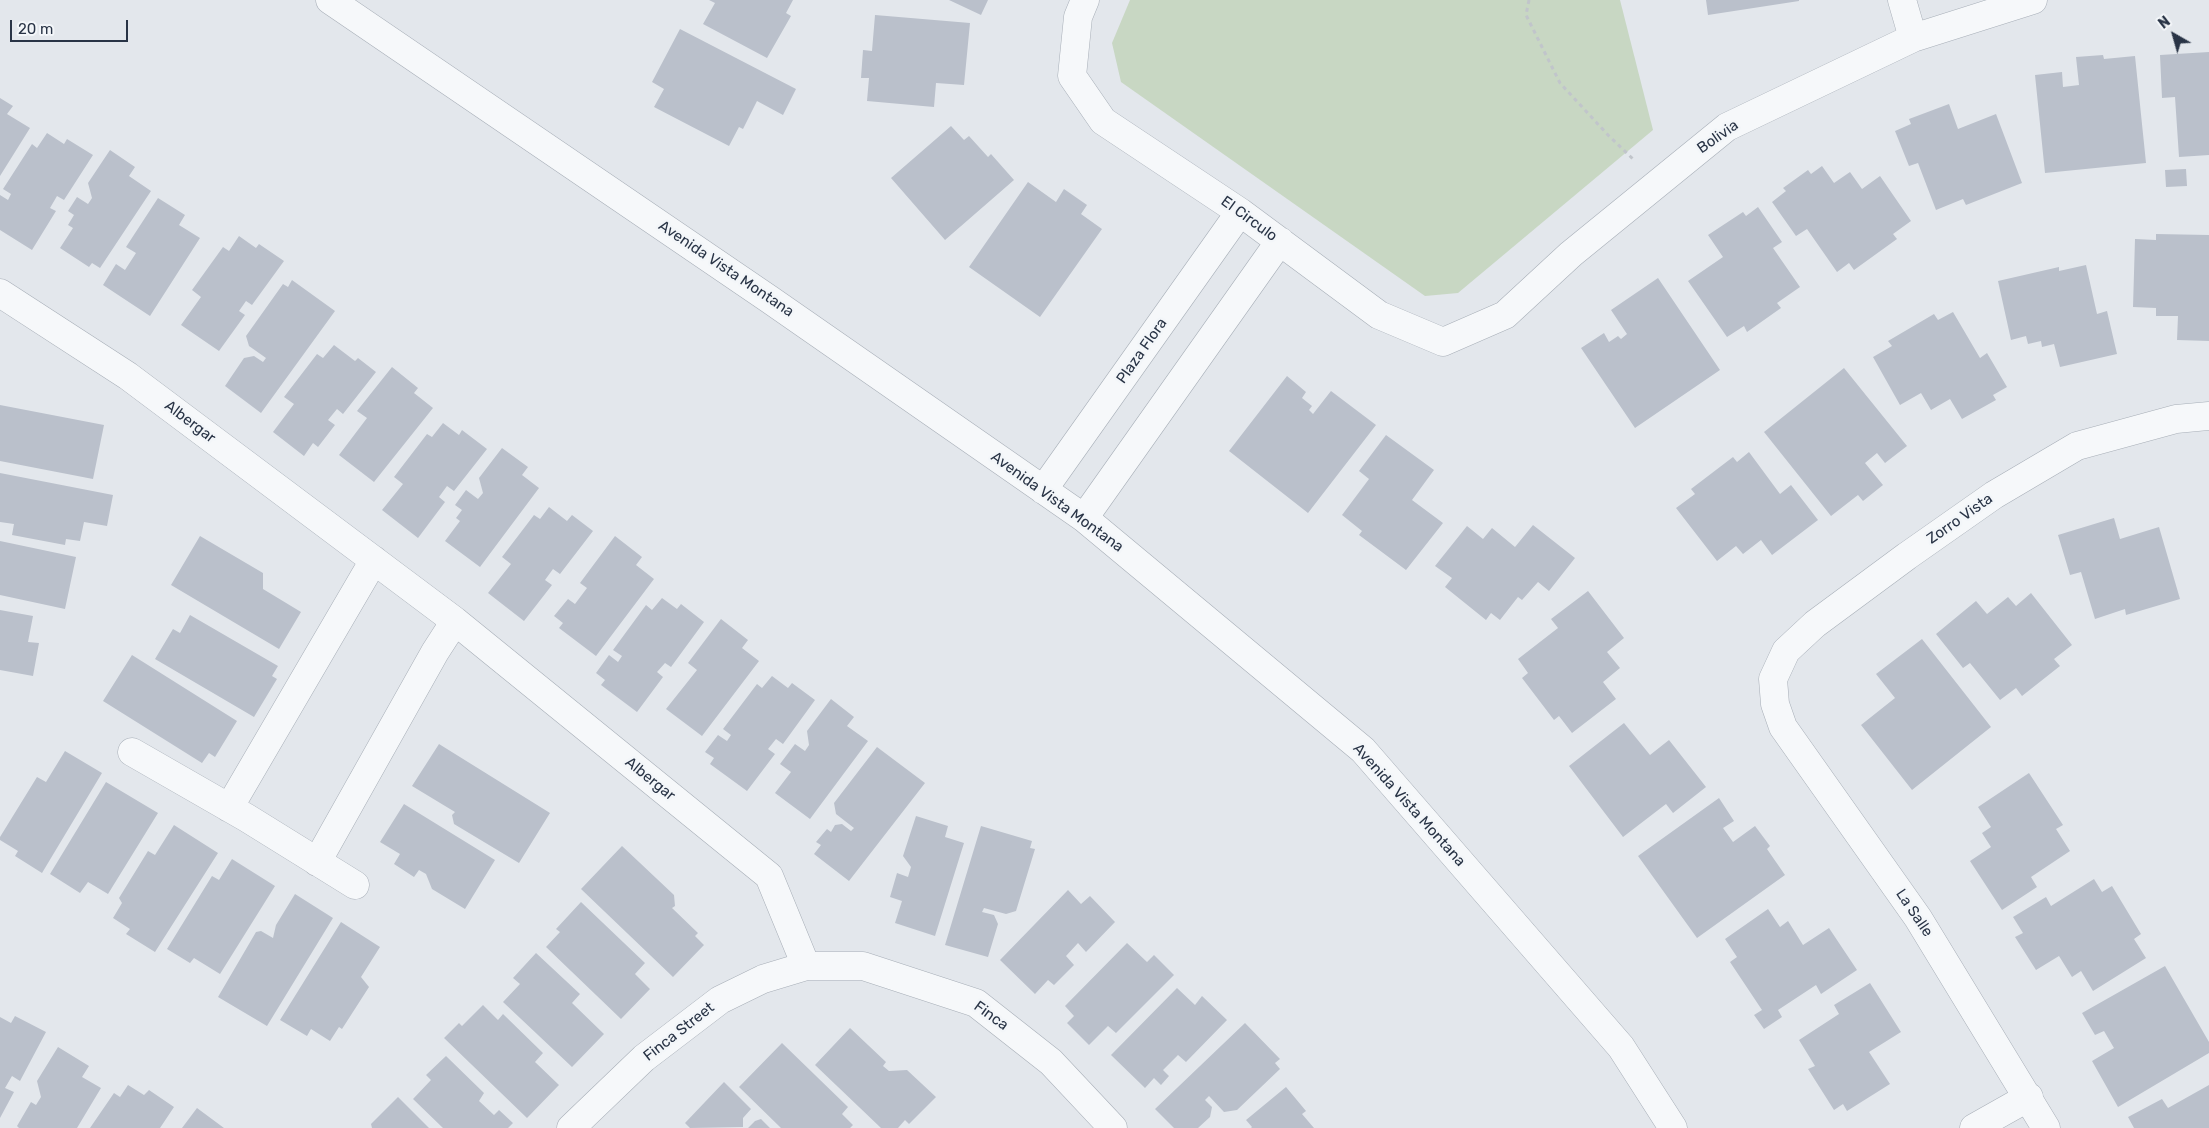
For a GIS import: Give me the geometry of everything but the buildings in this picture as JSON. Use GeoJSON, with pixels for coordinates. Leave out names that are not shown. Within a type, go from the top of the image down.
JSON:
{"type":"FeatureCollection","features":[{"type":"Feature","properties":{"kind":"street","name":"Avenida Vista Montana"},"geometry":{"type":"LineString","coordinates":[[330,0],[769,299],[1084,518],[1363,750],[1621,1047],[1673,1128]]}},
{"type":"Feature","properties":{"kind":"street","name":"El Circulo"},"geometry":{"type":"LineString","coordinates":[[1085,0],[1078,17],[1072,76],[1104,121],[1240,212],[1379,315],[1443,342]]}},
{"type":"Feature","properties":{"kind":"street"},"geometry":{"type":"LineString","coordinates":[[1902,0],[1913,38]]}},
{"type":"Feature","properties":{"kind":"street","name":"Bolivia"},"geometry":{"type":"LineString","coordinates":[[1443,342],[1505,315],[1572,254],[1727,127],[1913,38],[2033,0]]}},
{"type":"Feature","properties":{"kind":"street","name":"Plaza Flora"},"geometry":{"type":"LineString","coordinates":[[1043,490],[1240,212]]}},
{"type":"Feature","properties":{"kind":"street"},"geometry":{"type":"LineString","coordinates":[[1084,518],[1280,241]]}},
{"type":"Feature","properties":{"kind":"street","name":"Albergar"},"geometry":{"type":"LineString","coordinates":[[0,293],[128,376],[455,621],[769,876],[806,966]]}},
{"type":"Feature","properties":{"kind":"street","name":"Zorro Vista"},"geometry":{"type":"LineString","coordinates":[[1775,704],[1773,678],[1786,651],[1823,619],[1907,556],[1994,495],[2077,446],[2176,419],[2209,416]]}},
{"type":"Feature","properties":{"kind":"street"},"geometry":{"type":"LineString","coordinates":[[229,808],[374,560]]}},
{"type":"Feature","properties":{"kind":"street"},"geometry":{"type":"LineString","coordinates":[[316,862],[455,621]]}},
{"type":"Feature","properties":{"kind":"street","name":"La Salle"},"geometry":{"type":"LineString","coordinates":[[1775,704],[1783,728],[1918,918],[2029,1097],[2046,1128]]}},
{"type":"Feature","properties":{"kind":"street"},"geometry":{"type":"LineString","coordinates":[[132,752],[229,808],[355,885]]}},
{"type":"Feature","properties":{"kind":"street","name":"Finca Street"},"geometry":{"type":"LineString","coordinates":[[571,1128],[644,1058],[720,1000],[763,979],[806,966]]}},
{"type":"Feature","properties":{"kind":"street","name":"Finca"},"geometry":{"type":"LineString","coordinates":[[806,966],[864,966],[976,1003],[1051,1062],[1113,1128]]}},
{"type":"Feature","properties":{"kind":"street"},"geometry":{"type":"LineString","coordinates":[[1974,1128],[2029,1097]]}},
{"type":"Feature","properties":{"kind":"path"},"geometry":{"type":"LineString","coordinates":[[1529,0],[1526,15],[1560,83],[1608,135],[1658,183]]}},
{"type":"Feature","properties":{"kind":"green space"},"geometry":{"type":"Polygon","coordinates":[[[1130,0],[1620,0],[1653,130],[1458,293],[1425,296],[1121,82],[1112,43],[1130,0]]]}}]}
